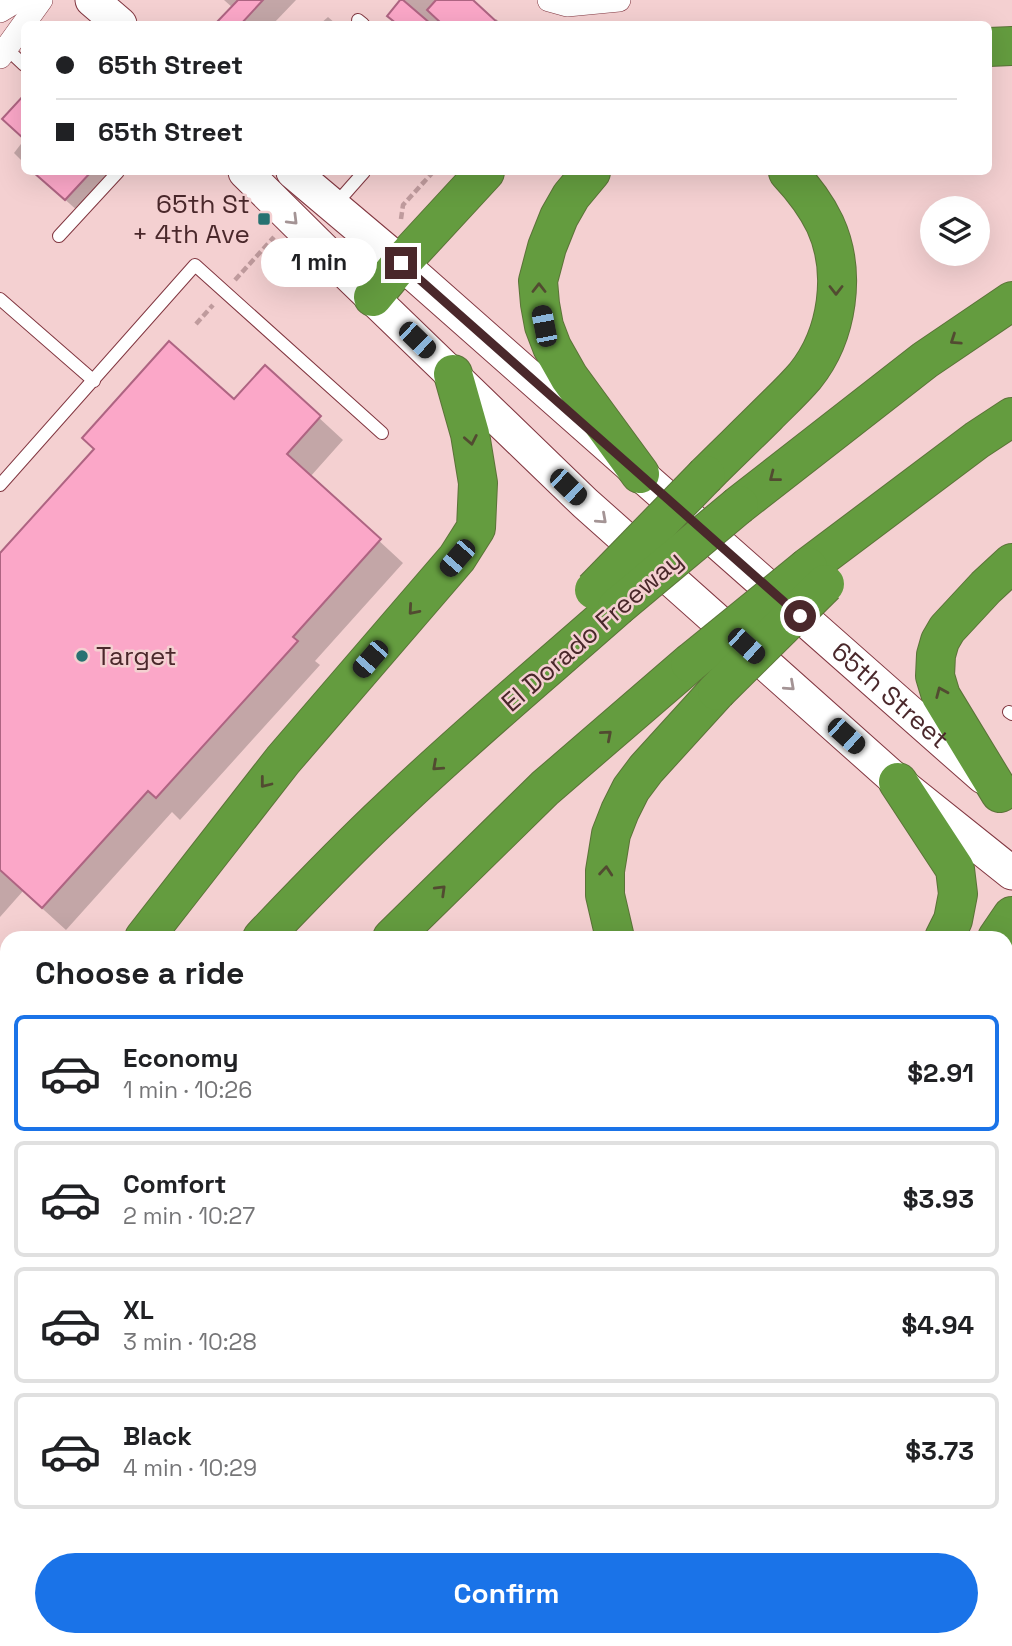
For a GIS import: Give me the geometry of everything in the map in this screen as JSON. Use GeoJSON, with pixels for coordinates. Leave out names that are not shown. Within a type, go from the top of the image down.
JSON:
{"type":"FeatureCollection","features":[{"type":"Feature","properties":{"kind":"highway"},"geometry":{"type":"LineString","coordinates":[[992,47],[1012,46]]}},
{"type":"Feature","properties":{"kind":"highway"},"geometry":{"type":"LineString","coordinates":[[373,298],[401,263],[482,175]]}},
{"type":"Feature","properties":{"kind":"highway"},"geometry":{"type":"LineString","coordinates":[[588,175],[571,196],[547,247],[538,281],[540,304],[552,347],[569,377],[640,474]]}},
{"type":"Feature","properties":{"kind":"highway"},"geometry":{"type":"LineString","coordinates":[[606,599],[706,475],[806,375],[823,349],[832,325],[836,303],[836,269],[832,246],[825,224],[802,186],[791,175]]}},
{"type":"Feature","properties":{"kind":"highway","name":"El Dorado Freeway"},"geometry":{"type":"LineString","coordinates":[[269,931],[606,599],[738,505],[925,360],[1012,302]]}},
{"type":"Feature","properties":{"kind":"highway"},"geometry":{"type":"LineString","coordinates":[[149,931],[283,760],[457,558],[475,528],[478,483],[470,434],[453,374]]}},
{"type":"Feature","properties":{"kind":"highway"},"geometry":{"type":"LineString","coordinates":[[399,931],[545,788],[690,663],[817,575],[977,440],[1012,417]]}},
{"type":"Feature","properties":{"kind":"highway"},"geometry":{"type":"LineString","coordinates":[[1006,799],[941,696],[935,676],[936,655],[947,629],[1012,563]]}},
{"type":"Feature","properties":{"kind":"highway"},"geometry":{"type":"LineString","coordinates":[[613,931],[605,895],[605,871],[611,834],[631,789],[817,575]]}},
{"type":"Feature","properties":{"kind":"highway"},"geometry":{"type":"LineString","coordinates":[[898,782],[955,869],[958,894],[953,920],[948,931]]}},
{"type":"Feature","properties":{"kind":"highway"},"geometry":{"type":"LineString","coordinates":[[1002,931],[1012,916]]}},
{"type":"Feature","properties":{"kind":"main road"},"geometry":{"type":"LineString","coordinates":[[83,0],[100,21]]}},
{"type":"Feature","properties":{"kind":"main road"},"geometry":{"type":"LineString","coordinates":[[92,0],[116,21]]}},
{"type":"Feature","properties":{"kind":"main road"},"geometry":{"type":"LineString","coordinates":[[248,175],[585,503],[898,782],[1012,873]]}},
{"type":"Feature","properties":{"kind":"main road","name":"65th Street"},"geometry":{"type":"LineString","coordinates":[[297,175],[401,263],[1006,799]]}},
{"type":"Feature","properties":{"kind":"street"},"geometry":{"type":"LineString","coordinates":[[0,11],[18,0]]}},
{"type":"Feature","properties":{"kind":"street"},"geometry":{"type":"LineString","coordinates":[[26,21],[41,0]]}},
{"type":"Feature","properties":{"kind":"street"},"geometry":{"type":"LineString","coordinates":[[550,1],[567,5],[619,0]]}},
{"type":"Feature","properties":{"kind":"street"},"geometry":{"type":"LineString","coordinates":[[3,53],[21,28]]}},
{"type":"Feature","properties":{"kind":"lane"},"geometry":{"type":"LineString","coordinates":[[3,53],[21,63]]}},
{"type":"Feature","properties":{"kind":"lane"},"geometry":{"type":"LineString","coordinates":[[59,236],[115,175]]}},
{"type":"Feature","properties":{"kind":"lane"},"geometry":{"type":"LineString","coordinates":[[334,206],[362,175]]}},
{"type":"Feature","properties":{"kind":"lane"},"geometry":{"type":"LineString","coordinates":[[0,485],[195,265],[382,433]]}},
{"type":"Feature","properties":{"kind":"lane"},"geometry":{"type":"LineString","coordinates":[[0,299],[94,381]]}},
{"type":"Feature","properties":{"kind":"building"},"geometry":{"type":"Polygon","coordinates":[[[238,0],[263,0],[244,21],[218,21],[238,0]]]}},
{"type":"Feature","properties":{"kind":"building"},"geometry":{"type":"Polygon","coordinates":[[[400,0],[403,0],[428,21],[393,21],[387,16],[400,0]]]}},
{"type":"Feature","properties":{"kind":"building"},"geometry":{"type":"Polygon","coordinates":[[[436,0],[473,0],[496,21],[439,21],[427,10],[436,0]]]}},
{"type":"Feature","properties":{"kind":"building"},"geometry":{"type":"Polygon","coordinates":[[[21,98],[21,136],[2,119],[21,98]]]}},
{"type":"Feature","properties":{"kind":"building"},"geometry":{"type":"Polygon","coordinates":[[[36,175],[88,175],[65,200],[36,175]]]}},
{"type":"Feature","properties":{"kind":"building"},"geometry":{"type":"Polygon","coordinates":[[[169,341],[234,399],[265,365],[321,416],[287,454],[381,539],[293,637],[298,641],[156,798],[148,791],[42,908],[0,870],[0,553],[94,449],[82,438],[169,341]]]}},
{"type":"Feature","properties":{"kind":"place","name":"65th St + 4th Ave"},"geometry":{"type":"Point","coordinates":[264,219]}},
{"type":"Feature","properties":{"kind":"place","name":"Target"},"geometry":{"type":"Point","coordinates":[82,656]}},
{"type":"Feature","properties":{"kind":"route"},"geometry":{"type":"LineString","coordinates":[[401,263],[800,616]]}}]}
